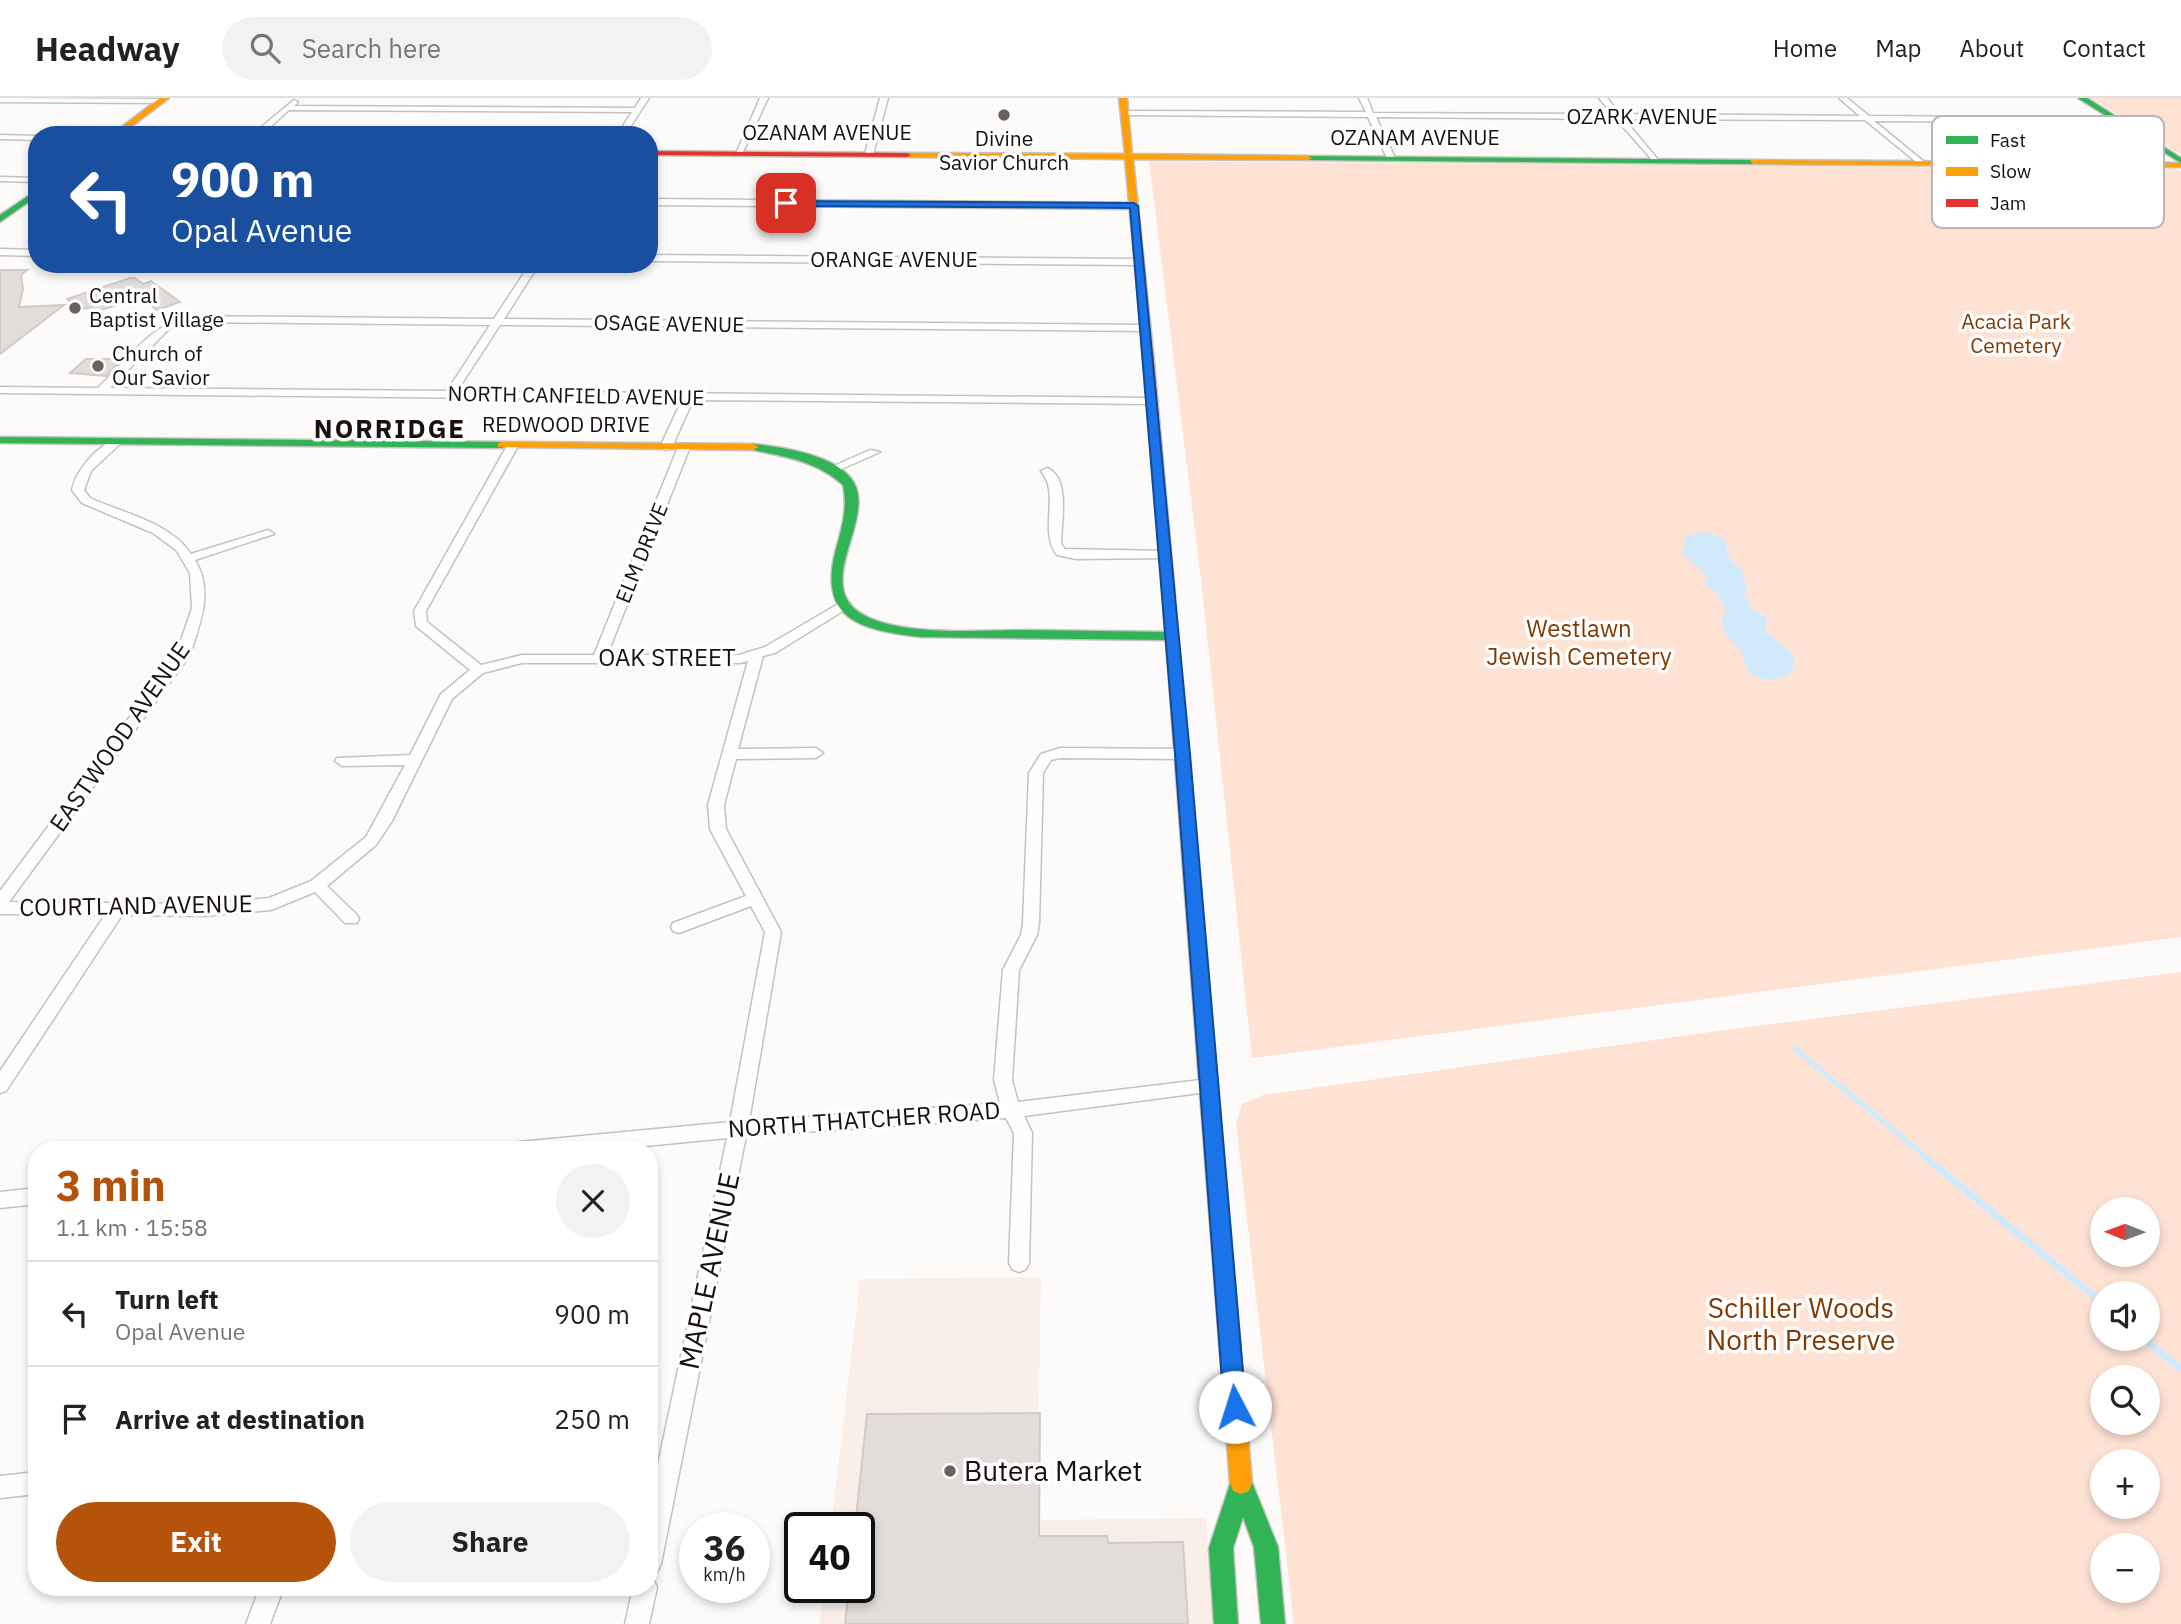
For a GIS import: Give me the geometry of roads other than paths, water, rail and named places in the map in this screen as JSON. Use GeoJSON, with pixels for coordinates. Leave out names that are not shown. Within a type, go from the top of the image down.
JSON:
{"type":"FeatureCollection","features":[{"type":"Feature","properties":{"kind":"street"},"geometry":{"type":"LineString","coordinates":[[267,126],[299,98]]}},
{"type":"Feature","properties":{"kind":"street"},"geometry":{"type":"LineString","coordinates":[[627,126],[645,98]]}},
{"type":"Feature","properties":{"kind":"street"},"geometry":{"type":"LineString","coordinates":[[738,154],[764,98]]}},
{"type":"Feature","properties":{"kind":"street"},"geometry":{"type":"LineString","coordinates":[[869,154],[884,98]]}},
{"type":"Feature","properties":{"kind":"street"},"geometry":{"type":"LineString","coordinates":[[1363,98],[1391,159]]}},
{"type":"Feature","properties":{"kind":"street"},"geometry":{"type":"LineString","coordinates":[[1603,98],[1655,161]]}},
{"type":"Feature","properties":{"kind":"street"},"geometry":{"type":"LineString","coordinates":[[1843,98],[1920,163]]}},
{"type":"Feature","properties":{"kind":"street"},"geometry":{"type":"LineString","coordinates":[[2082,98],[2111,116]]}},
{"type":"Feature","properties":{"kind":"street"},"geometry":{"type":"LineString","coordinates":[[0,100],[163,100]]}},
{"type":"Feature","properties":{"kind":"street"},"geometry":{"type":"LineString","coordinates":[[127,126],[163,100]]}},
{"type":"Feature","properties":{"kind":"street"},"geometry":{"type":"LineString","coordinates":[[1124,106],[1153,401],[1241,1488],[1266,1547],[1273,1624]]}},
{"type":"Feature","properties":{"kind":"street","name":"OZARK AVENUE"},"geometry":{"type":"LineString","coordinates":[[1124,106],[1371,115],[1932,119]]}},
{"type":"Feature","properties":{"kind":"street"},"geometry":{"type":"LineString","coordinates":[[288,108],[637,110]]}},
{"type":"Feature","properties":{"kind":"street"},"geometry":{"type":"LineString","coordinates":[[0,137],[28,138]]}},
{"type":"Feature","properties":{"kind":"street"},"geometry":{"type":"LineString","coordinates":[[2164,152],[2181,163]]}},
{"type":"Feature","properties":{"kind":"street","name":"OZANAM AVENUE"},"geometry":{"type":"LineString","coordinates":[[658,153],[1932,163]]}},
{"type":"Feature","properties":{"kind":"street"},"geometry":{"type":"LineString","coordinates":[[0,179],[28,180]]}},
{"type":"Feature","properties":{"kind":"street"},"geometry":{"type":"LineString","coordinates":[[0,219],[28,200]]}},
{"type":"Feature","properties":{"kind":"street"},"geometry":{"type":"LineString","coordinates":[[658,202],[1134,206]]}},
{"type":"Feature","properties":{"kind":"street"},"geometry":{"type":"LineString","coordinates":[[0,252],[28,253]]}},
{"type":"Feature","properties":{"kind":"street","name":"ORANGE AVENUE"},"geometry":{"type":"LineString","coordinates":[[658,258],[1138,262]]}},
{"type":"Feature","properties":{"kind":"street"},"geometry":{"type":"LineString","coordinates":[[450,394],[529,273]]}},
{"type":"Feature","properties":{"kind":"street","name":"OSAGE AVENUE"},"geometry":{"type":"LineString","coordinates":[[101,391],[166,327],[178,321],[193,319],[1145,328]]}},
{"type":"Feature","properties":{"kind":"street","name":"NORTH CANFIELD AVENUE"},"geometry":{"type":"LineString","coordinates":[[0,390],[1153,401]]}},
{"type":"Feature","properties":{"kind":"street"},"geometry":{"type":"LineString","coordinates":[[666,447],[689,397]]}},
{"type":"Feature","properties":{"kind":"street","name":"REDWOOD DRIVE"},"geometry":{"type":"LineString","coordinates":[[0,440],[785,450],[811,458],[833,469]]}},
{"type":"Feature","properties":{"kind":"street","name":"EASTWOOD AVENUE"},"geometry":{"type":"LineString","coordinates":[[0,905],[183,655],[193,634],[200,599],[196,570],[179,546],[153,528],[89,504],[80,498],[78,490],[85,472],[117,441]]}},
{"type":"Feature","properties":{"kind":"street"},"geometry":{"type":"LineString","coordinates":[[478,670],[421,623],[419,611],[512,446]]}},
{"type":"Feature","properties":{"kind":"street","name":"ELM DRIVE"},"geometry":{"type":"LineString","coordinates":[[599,659],[684,447]]}},
{"type":"Feature","properties":{"kind":"street"},"geometry":{"type":"LineString","coordinates":[[874,452],[833,469],[849,484],[852,495],[838,583],[839,599],[845,607],[874,624],[921,633],[1172,636]]}},
{"type":"Feature","properties":{"kind":"street"},"geometry":{"type":"LineString","coordinates":[[1047,471],[1055,482],[1055,544],[1061,552],[1076,555],[1165,555]]}},
{"type":"Feature","properties":{"kind":"street"},"geometry":{"type":"LineString","coordinates":[[188,558],[268,534]]}},
{"type":"Feature","properties":{"kind":"street","name":"OAK STREET"},"geometry":{"type":"LineString","coordinates":[[478,670],[522,659],[718,660],[756,656],[845,607]]}},
{"type":"Feature","properties":{"kind":"street","name":"MAPLE AVENUE"},"geometry":{"type":"LineString","coordinates":[[658,1520],[738,1129],[773,932],[718,829],[715,818],[716,805],[756,656]]}},
{"type":"Feature","properties":{"kind":"street","name":"COURTLAND AVENUE"},"geometry":{"type":"LineString","coordinates":[[0,905],[204,910],[271,904],[317,885],[371,841],[384,821],[446,698],[465,678],[478,670]]}},
{"type":"Feature","properties":{"kind":"street"},"geometry":{"type":"LineString","coordinates":[[730,754],[816,753]]}},
{"type":"Feature","properties":{"kind":"street"},"geometry":{"type":"LineString","coordinates":[[1019,1263],[1023,1133],[1012,1110],[1003,1080],[1012,970],[1029,935],[1031,923],[1036,773],[1046,757],[1069,753],[1182,754]]}},
{"type":"Feature","properties":{"kind":"street"},"geometry":{"type":"LineString","coordinates":[[342,761],[415,761]]}},
{"type":"Feature","properties":{"kind":"street"},"geometry":{"type":"LineString","coordinates":[[317,885],[351,919]]}},
{"type":"Feature","properties":{"kind":"street"},"geometry":{"type":"LineString","coordinates":[[679,927],[756,898]]}},
{"type":"Feature","properties":{"kind":"street"},"geometry":{"type":"LineString","coordinates":[[0,1086],[117,909]]}},
{"type":"Feature","properties":{"kind":"street","name":"NORTH THATCHER ROAD"},"geometry":{"type":"LineString","coordinates":[[613,1141],[738,1129],[1012,1110],[1209,1086]]}},
{"type":"Feature","properties":{"kind":"street"},"geometry":{"type":"LineString","coordinates":[[0,1200],[28,1197]]}},
{"type":"Feature","properties":{"kind":"street"},"geometry":{"type":"LineString","coordinates":[[0,1487],[28,1484]]}},
{"type":"Feature","properties":{"kind":"street"},"geometry":{"type":"LineString","coordinates":[[1226,1624],[1221,1548],[1241,1488]]}},
{"type":"Feature","properties":{"kind":"street"},"geometry":{"type":"LineString","coordinates":[[258,1624],[269,1596]]}},
{"type":"Feature","properties":{"kind":"street"},"geometry":{"type":"LineString","coordinates":[[637,1624],[643,1596]]}},
{"type":"Feature","properties":{"kind":"water"},"geometry":{"type":"Polygon","coordinates":[[[1703,532],[1724,539],[1730,559],[1742,570],[1747,588],[1744,593],[1754,611],[1767,617],[1765,631],[1793,654],[1792,670],[1786,675],[1771,680],[1754,675],[1746,668],[1740,649],[1726,635],[1721,617],[1727,611],[1717,593],[1703,584],[1708,576],[1682,554],[1685,536],[1703,532]]]}},
{"type":"Feature","properties":{"kind":"waterway"},"geometry":{"type":"LineString","coordinates":[[1793,1047],[1926,1157]]}},
{"type":"Feature","properties":{"kind":"waterway"},"geometry":{"type":"LineString","coordinates":[[1924,1156],[2090,1293]]}},
{"type":"Feature","properties":{"kind":"waterway"},"geometry":{"type":"LineString","coordinates":[[2159,1351],[2181,1369]]}},
{"type":"Feature","properties":{"kind":"place","name":"Divine Savior Church"},"geometry":{"type":"Point","coordinates":[1004,115]}},
{"type":"Feature","properties":{"kind":"place","name":"Central Baptist Village"},"geometry":{"type":"Point","coordinates":[75,308]}},
{"type":"Feature","properties":{"kind":"place","name":"Church of Our Savior"},"geometry":{"type":"Point","coordinates":[98,366]}},
{"type":"Feature","properties":{"kind":"place","name":"Butera Market"},"geometry":{"type":"Point","coordinates":[950,1471]}},
{"type":"Feature","properties":{"kind":"district","name":"NORRIDGE"},"geometry":{"type":"Point","coordinates":[390,429]}},
{"type":"Feature","properties":{"kind":"park label","name":"Acacia Park Cemetery"},"geometry":{"type":"Point","coordinates":[2016,334]}},
{"type":"Feature","properties":{"kind":"park label","name":"Westlawn Jewish Cemetery"},"geometry":{"type":"Point","coordinates":[1579,643]}},
{"type":"Feature","properties":{"kind":"park label","name":"Schiller Woods North Preserve"},"geometry":{"type":"Point","coordinates":[1801,1324]}}]}
